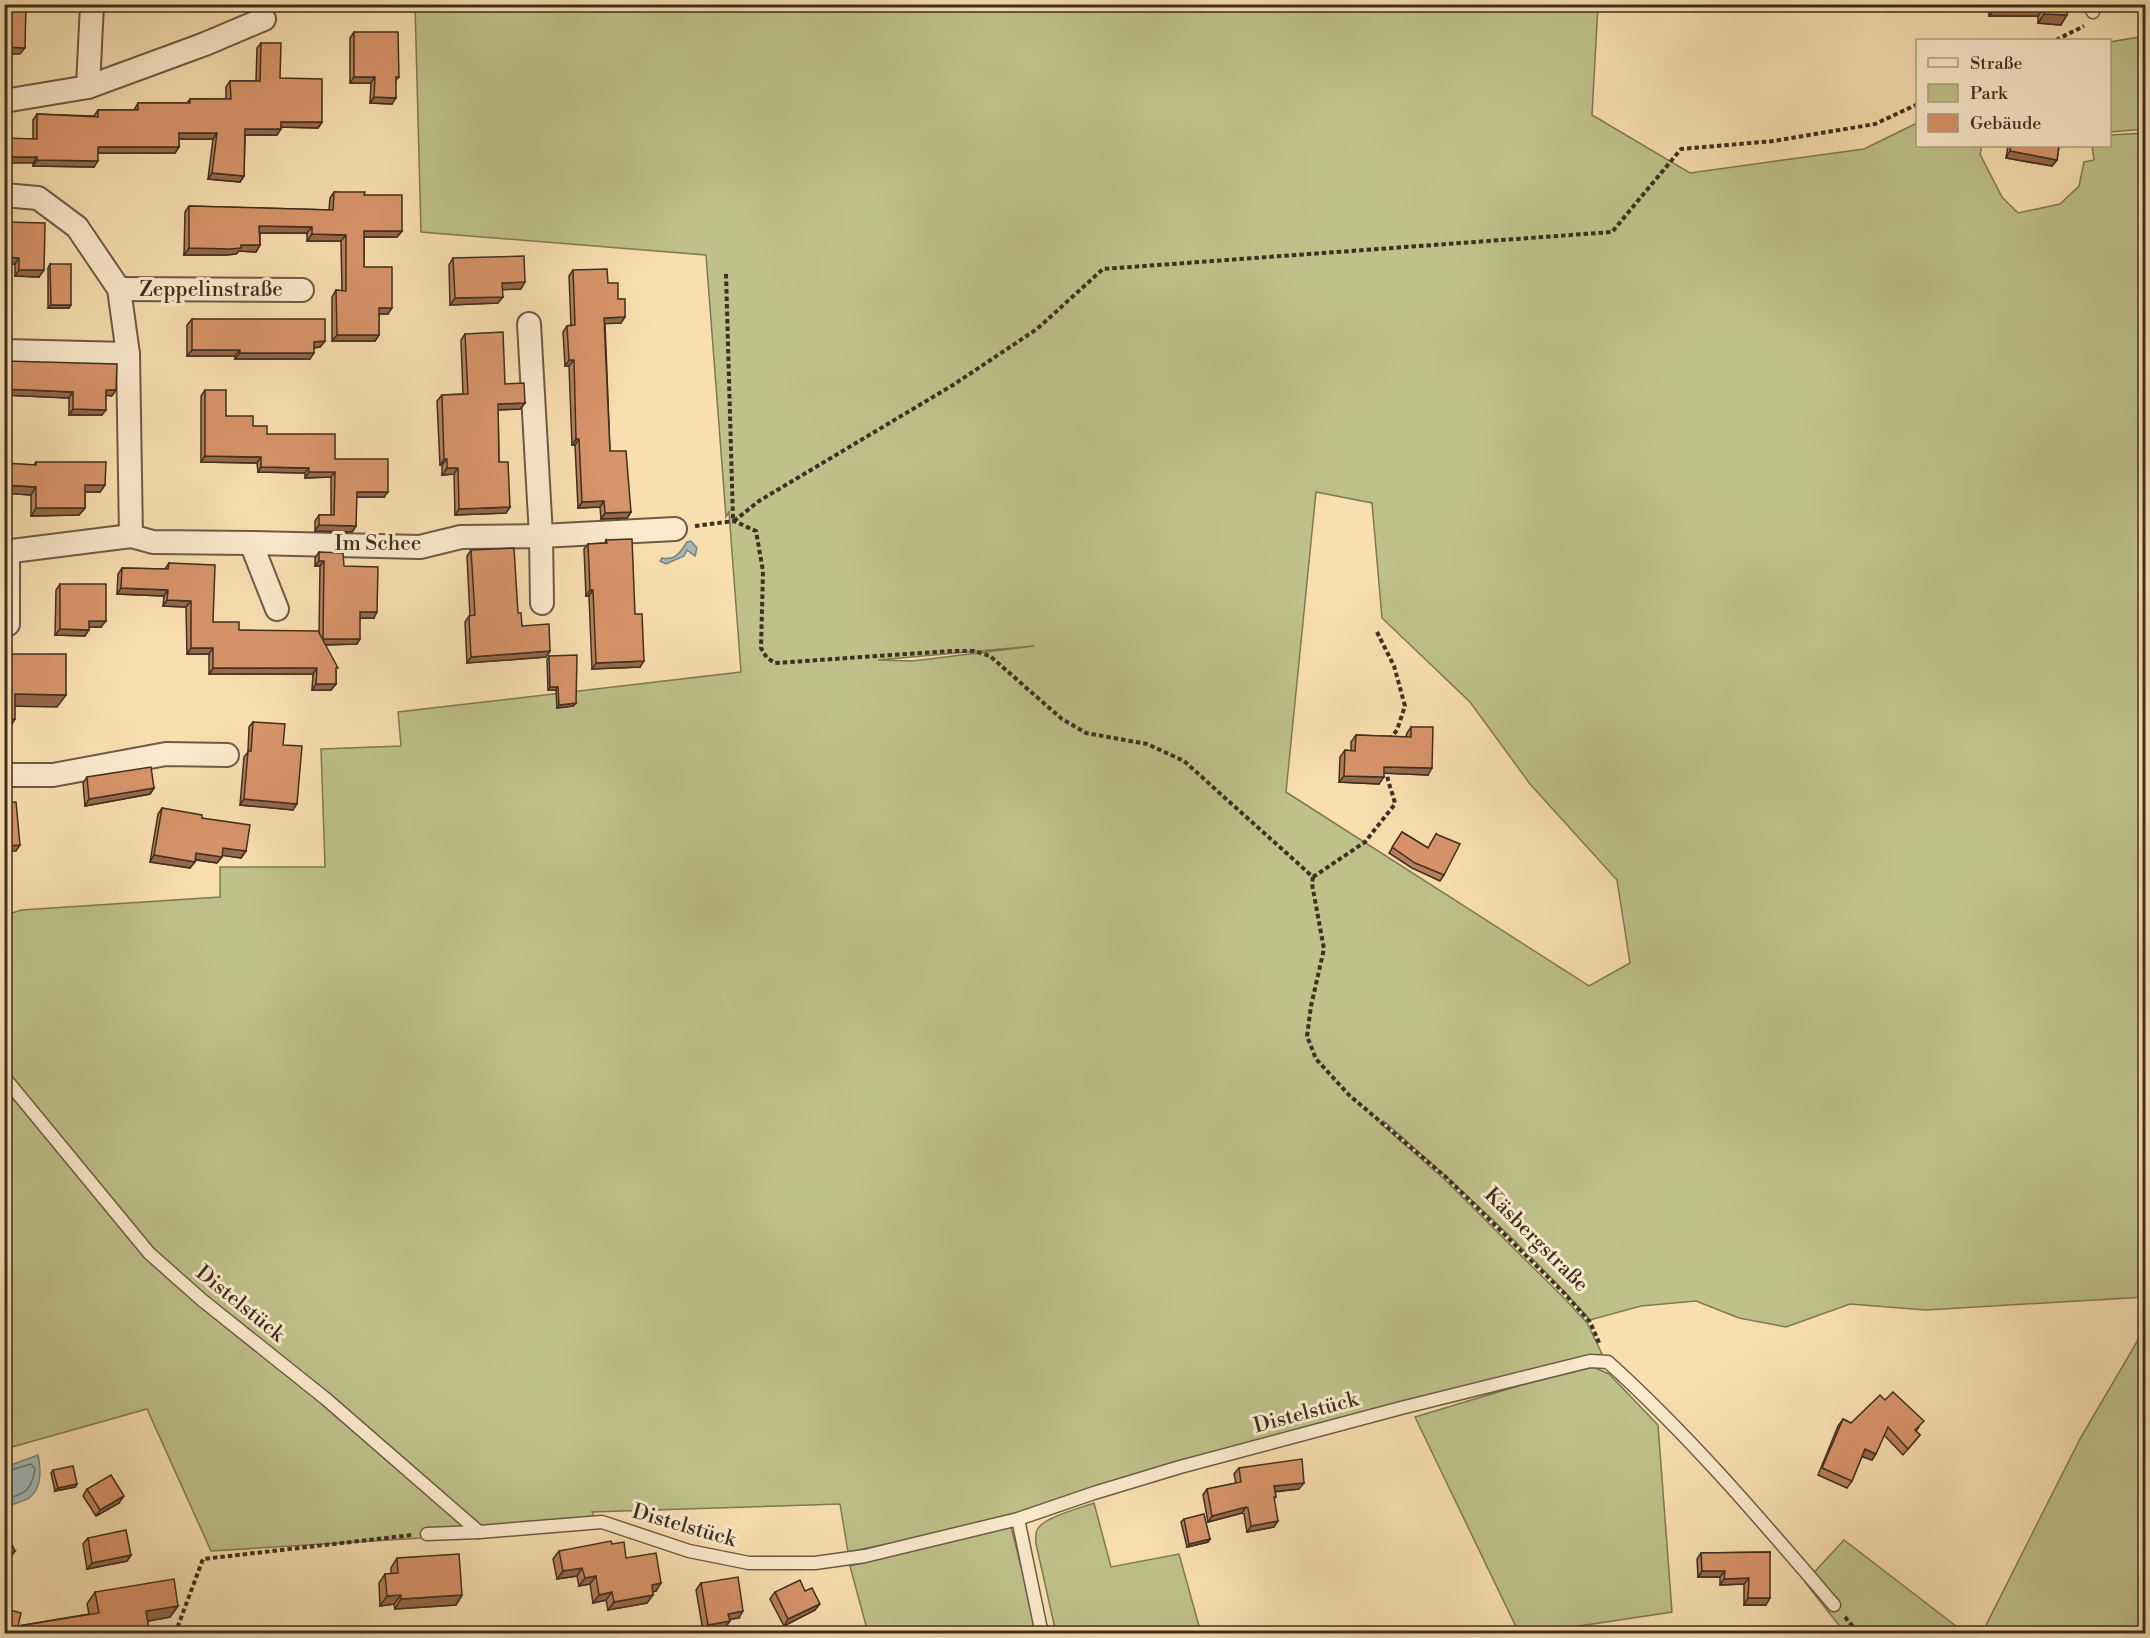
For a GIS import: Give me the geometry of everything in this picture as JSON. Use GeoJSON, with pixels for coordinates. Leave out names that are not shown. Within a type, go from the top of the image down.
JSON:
{"type":"FeatureCollection","features":[{"type":"Feature","properties":{"kind":"street"},"geometry":{"type":"LineString","coordinates":[[88,87],[92,4]]}},
{"type":"Feature","properties":{"kind":"street"},"geometry":{"type":"LineString","coordinates":[[4,101],[88,87],[205,45],[264,19]]}},
{"type":"Feature","properties":{"kind":"street","name":"Zeppelinstraße"},"geometry":{"type":"LineString","coordinates":[[4,195],[38,198],[77,226],[119,289],[128,354],[131,536]]}},
{"type":"Feature","properties":{"kind":"street","name":"Zeppelinstraße"},"geometry":{"type":"LineString","coordinates":[[119,289],[302,290]]}},
{"type":"Feature","properties":{"kind":"street"},"geometry":{"type":"LineString","coordinates":[[529,324],[541,536],[542,603]]}},
{"type":"Feature","properties":{"kind":"street"},"geometry":{"type":"LineString","coordinates":[[4,351],[128,354]]}},
{"type":"Feature","properties":{"kind":"street","name":"Im Schee"},"geometry":{"type":"LineString","coordinates":[[6,552],[131,536],[153,542],[420,547],[461,537],[541,536],[675,529]]}},
{"type":"Feature","properties":{"kind":"street"},"geometry":{"type":"LineString","coordinates":[[251,543],[277,609]]}},
{"type":"Feature","properties":{"kind":"street"},"geometry":{"type":"LineString","coordinates":[[6,552],[8,624]]}},
{"type":"Feature","properties":{"kind":"street"},"geometry":{"type":"LineString","coordinates":[[4,775],[53,775],[166,754],[227,755]]}},
{"type":"Feature","properties":{"kind":"lane","name":"Distelstück"},"geometry":{"type":"LineString","coordinates":[[4,1077],[149,1253],[202,1300],[326,1398],[479,1532]]}},
{"type":"Feature","properties":{"kind":"lane","name":"Distelstück"},"geometry":{"type":"LineString","coordinates":[[426,1534],[602,1522],[689,1551],[749,1563],[815,1563],[865,1556],[1018,1519],[1180,1467],[1401,1408],[1590,1361],[1608,1362]]}},
{"type":"Feature","properties":{"kind":"lane"},"geometry":{"type":"LineString","coordinates":[[1608,1362],[1636,1387],[1761,1520],[1834,1605]]}},
{"type":"Feature","properties":{"kind":"lane"},"geometry":{"type":"LineString","coordinates":[[1018,1519],[1042,1634]]}},
{"type":"Feature","properties":{"kind":"path"},"geometry":{"type":"LineString","coordinates":[[2058,39],[2083,28],[2091,8]]}},
{"type":"Feature","properties":{"kind":"path"},"geometry":{"type":"LineString","coordinates":[[675,529],[734,521],[759,501],[953,385],[1036,329],[1103,269],[1612,232],[1681,149],[1774,141],[1875,124],[1916,104]]}},
{"type":"Feature","properties":{"kind":"path"},"geometry":{"type":"LineString","coordinates":[[726,274],[734,521]]}},
{"type":"Feature","properties":{"kind":"path"},"geometry":{"type":"LineString","coordinates":[[734,521],[756,531],[764,571],[761,648],[767,658],[775,663],[951,651],[974,651],[990,656],[1062,719],[1086,733],[1147,744],[1184,761],[1313,877],[1365,842],[1395,804],[1393,790],[1387,781],[1388,760]]}},
{"type":"Feature","properties":{"kind":"path"},"geometry":{"type":"LineString","coordinates":[[1377,632],[1394,666],[1405,706],[1397,730],[1389,740],[1389,750]]}},
{"type":"Feature","properties":{"kind":"path","name":"Käsbergstraße"},"geometry":{"type":"LineString","coordinates":[[1313,877],[1311,884],[1324,949],[1311,1006],[1307,1036],[1316,1059],[1349,1095],[1446,1178],[1564,1293],[1590,1322],[1608,1362]]}},
{"type":"Feature","properties":{"kind":"path"},"geometry":{"type":"LineString","coordinates":[[175,1634],[203,1559],[426,1534]]}},
{"type":"Feature","properties":{"kind":"green space"},"geometry":{"type":"Polygon","coordinates":[[[415,5],[1598,5],[1592,115],[1690,173],[1864,149],[1916,123],[1916,147],[1982,147],[1980,154],[2002,197],[2018,213],[2060,204],[2079,186],[2084,162],[2094,160],[2092,147],[2111,147],[2111,135],[2145,133],[2145,1297],[1926,1310],[1850,1304],[1786,1327],[1739,1318],[1696,1301],[1641,1306],[1590,1320],[1516,1242],[1384,1121],[1380,1123],[1445,1180],[1565,1299],[1587,1323],[1602,1354],[1480,1382],[1091,1490],[1013,1514],[935,1534],[848,1552],[840,1504],[592,1512],[596,1519],[484,1528],[327,1395],[151,1251],[5,1074],[4,916],[21,910],[220,897],[220,867],[325,867],[321,749],[401,746],[398,712],[741,672],[729,512],[726,517],[706,255],[421,232],[415,5]],[[1316,492],[1286,792],[1589,986],[1630,963],[1617,880],[1530,784],[1470,702],[1382,618],[1372,503],[1316,492]],[[1034,646],[878,660],[913,661],[1034,646]]]}},
{"type":"Feature","properties":{"kind":"green space"},"geometry":{"type":"Polygon","coordinates":[[[2145,36],[2145,129],[2111,132],[2111,42],[2145,36]]]}},
{"type":"Feature","properties":{"kind":"green space"},"geometry":{"type":"Polygon","coordinates":[[[4,1081],[148,1254],[476,1531],[421,1533],[421,1538],[211,1551],[147,1409],[5,1449],[4,1081]]]}},
{"type":"Feature","properties":{"kind":"green space"},"geometry":{"type":"Polygon","coordinates":[[[2145,1328],[2145,1633],[1982,1633],[2081,1437],[2145,1328]]]}},
{"type":"Feature","properties":{"kind":"green space"},"geometry":{"type":"Polygon","coordinates":[[[1593,1367],[1609,1374],[1658,1425],[1672,1612],[1533,1633],[1519,1633],[1415,1417],[1538,1380],[1593,1367]]]}},
{"type":"Feature","properties":{"kind":"green space"},"geometry":{"type":"Polygon","coordinates":[[[1094,1503],[1111,1567],[1179,1554],[1201,1633],[1056,1633],[1036,1544],[1036,1532],[1041,1525],[1054,1517],[1094,1503]]]}},
{"type":"Feature","properties":{"kind":"green space"},"geometry":{"type":"Polygon","coordinates":[[[1011,1527],[1038,1633],[868,1633],[850,1566],[1011,1527]]]}},
{"type":"Feature","properties":{"kind":"green space"},"geometry":{"type":"Polygon","coordinates":[[[1844,1540],[1965,1633],[1845,1633],[1805,1582],[1844,1540]]]}},
{"type":"Feature","properties":{"kind":"water"},"geometry":{"type":"Polygon","coordinates":[[[691,541],[697,548],[695,556],[687,550],[684,556],[666,564],[660,561],[662,558],[674,557],[687,542],[691,541]]]}},
{"type":"Feature","properties":{"kind":"water"},"geometry":{"type":"Polygon","coordinates":[[[38,1455],[40,1472],[33,1494],[24,1501],[5,1507],[5,1467],[38,1455]]]}},
{"type":"Feature","properties":{"kind":"building"},"geometry":{"type":"Polygon","coordinates":[[[4,4],[26,4],[25,48],[4,47],[4,4]]]}},
{"type":"Feature","properties":{"kind":"building"},"geometry":{"type":"Polygon","coordinates":[[[1996,4],[2068,4],[2067,15],[2044,14],[2045,6],[1996,7],[1996,4]]]}},
{"type":"Feature","properties":{"kind":"building"},"geometry":{"type":"Polygon","coordinates":[[[354,32],[398,32],[399,77],[396,77],[396,98],[374,97],[375,77],[354,77],[354,32]]]}},
{"type":"Feature","properties":{"kind":"building"},"geometry":{"type":"Polygon","coordinates":[[[261,43],[281,43],[280,78],[322,79],[322,122],[281,122],[281,129],[245,129],[244,176],[212,173],[217,133],[179,133],[179,147],[98,147],[98,161],[4,157],[4,138],[37,139],[37,114],[98,117],[98,110],[138,110],[138,103],[190,103],[190,99],[231,99],[230,81],[260,81],[261,43]]]}},
{"type":"Feature","properties":{"kind":"building"},"geometry":{"type":"Polygon","coordinates":[[[2011,147],[2059,147],[2057,160],[2010,151],[2011,147]]]}},
{"type":"Feature","properties":{"kind":"building"},"geometry":{"type":"Polygon","coordinates":[[[334,192],[402,195],[402,231],[364,231],[364,267],[392,267],[392,308],[379,308],[379,335],[337,335],[336,290],[346,291],[346,235],[312,234],[312,227],[259,226],[260,245],[241,245],[241,248],[230,249],[189,248],[189,206],[333,210],[334,192]]]}},
{"type":"Feature","properties":{"kind":"building"},"geometry":{"type":"Polygon","coordinates":[[[4,222],[45,223],[44,270],[19,270],[19,258],[4,257],[4,222]]]}},
{"type":"Feature","properties":{"kind":"building"},"geometry":{"type":"Polygon","coordinates":[[[524,256],[525,282],[502,283],[503,297],[455,298],[453,258],[524,256]]]}},
{"type":"Feature","properties":{"kind":"building"},"geometry":{"type":"Polygon","coordinates":[[[50,264],[71,264],[71,305],[51,305],[50,264]]]}},
{"type":"Feature","properties":{"kind":"building"},"geometry":{"type":"Polygon","coordinates":[[[607,269],[608,283],[618,283],[618,299],[625,299],[625,317],[604,318],[610,451],[626,451],[631,512],[605,513],[604,501],[582,502],[579,439],[576,439],[574,360],[569,360],[567,326],[575,325],[573,270],[607,269]]]}},
{"type":"Feature","properties":{"kind":"building"},"geometry":{"type":"Polygon","coordinates":[[[192,319],[325,319],[325,341],[314,342],[314,353],[240,353],[240,350],[192,350],[192,319]]]}},
{"type":"Feature","properties":{"kind":"building"},"geometry":{"type":"Polygon","coordinates":[[[503,332],[505,384],[524,383],[525,403],[498,404],[499,462],[508,462],[510,507],[459,509],[458,468],[447,468],[447,459],[444,459],[442,395],[468,394],[465,334],[503,332]]]}},
{"type":"Feature","properties":{"kind":"building"},"geometry":{"type":"Polygon","coordinates":[[[4,361],[117,364],[116,390],[106,390],[106,410],[73,409],[73,392],[4,389],[4,361]]]}},
{"type":"Feature","properties":{"kind":"building"},"geometry":{"type":"Polygon","coordinates":[[[205,390],[226,390],[226,416],[253,416],[253,426],[267,426],[267,434],[335,434],[335,459],[388,459],[388,492],[357,492],[356,526],[319,525],[319,515],[334,515],[335,472],[309,472],[309,468],[261,467],[261,457],[205,456],[205,390]]]}},
{"type":"Feature","properties":{"kind":"building"},"geometry":{"type":"Polygon","coordinates":[[[36,462],[106,462],[105,485],[85,485],[85,508],[36,508],[36,487],[4,485],[4,463],[36,465],[36,462]]]}},
{"type":"Feature","properties":{"kind":"building"},"geometry":{"type":"Polygon","coordinates":[[[632,539],[635,614],[642,614],[644,661],[596,663],[593,590],[590,590],[588,544],[607,543],[606,540],[632,539]]]}},
{"type":"Feature","properties":{"kind":"building"},"geometry":{"type":"Polygon","coordinates":[[[514,548],[518,613],[521,613],[522,626],[549,624],[550,651],[471,657],[469,616],[475,615],[471,550],[514,548]]]}},
{"type":"Feature","properties":{"kind":"building"},"geometry":{"type":"Polygon","coordinates":[[[319,552],[343,553],[344,566],[378,567],[377,612],[360,612],[360,639],[323,639],[324,561],[319,561],[319,552]]]}},
{"type":"Feature","properties":{"kind":"building"},"geometry":{"type":"Polygon","coordinates":[[[169,563],[215,565],[213,622],[239,622],[239,630],[318,631],[338,668],[336,668],[336,684],[316,684],[317,668],[213,668],[213,648],[191,648],[191,601],[167,600],[168,590],[121,588],[122,568],[168,569],[169,563]]]}},
{"type":"Feature","properties":{"kind":"building"},"geometry":{"type":"Polygon","coordinates":[[[60,584],[106,584],[106,621],[89,621],[89,630],[60,629],[60,584]]]}},
{"type":"Feature","properties":{"kind":"building"},"geometry":{"type":"Polygon","coordinates":[[[4,654],[66,654],[66,695],[15,694],[15,719],[4,720],[4,654]]]}},
{"type":"Feature","properties":{"kind":"building"},"geometry":{"type":"Polygon","coordinates":[[[577,655],[576,703],[559,705],[558,687],[550,687],[549,656],[577,655]]]}},
{"type":"Feature","properties":{"kind":"building"},"geometry":{"type":"Polygon","coordinates":[[[253,722],[285,724],[283,745],[302,746],[297,804],[244,799],[253,722]]]}},
{"type":"Feature","properties":{"kind":"building"},"geometry":{"type":"Polygon","coordinates":[[[1411,727],[1433,727],[1432,768],[1384,767],[1384,777],[1344,776],[1345,750],[1355,751],[1356,735],[1411,737],[1411,727]]]}},
{"type":"Feature","properties":{"kind":"building"},"geometry":{"type":"Polygon","coordinates":[[[151,767],[154,788],[89,799],[87,777],[151,767]]]}},
{"type":"Feature","properties":{"kind":"building"},"geometry":{"type":"Polygon","coordinates":[[[16,802],[20,845],[4,846],[4,803],[16,802]]]}},
{"type":"Feature","properties":{"kind":"building"},"geometry":{"type":"Polygon","coordinates":[[[162,808],[202,815],[202,818],[250,825],[246,851],[223,848],[222,857],[196,853],[195,862],[154,855],[162,808]]]}},
{"type":"Feature","properties":{"kind":"building"},"geometry":{"type":"Polygon","coordinates":[[[1402,832],[1428,848],[1436,834],[1460,844],[1444,875],[1415,863],[1392,847],[1402,832]]]}},
{"type":"Feature","properties":{"kind":"building"},"geometry":{"type":"Polygon","coordinates":[[[1893,1392],[1924,1421],[1915,1430],[1920,1435],[1908,1449],[1888,1427],[1876,1454],[1865,1449],[1852,1481],[1822,1468],[1843,1419],[1851,1423],[1880,1395],[1885,1400],[1893,1392]]]}},
{"type":"Feature","properties":{"kind":"building"},"geometry":{"type":"Polygon","coordinates":[[[1302,1459],[1304,1483],[1274,1486],[1278,1521],[1251,1526],[1246,1507],[1212,1516],[1207,1489],[1241,1482],[1239,1468],[1302,1459]]]}},
{"type":"Feature","properties":{"kind":"building"},"geometry":{"type":"Polygon","coordinates":[[[73,1466],[77,1484],[58,1488],[53,1470],[73,1466]]]}},
{"type":"Feature","properties":{"kind":"building"},"geometry":{"type":"Polygon","coordinates":[[[111,1475],[124,1496],[100,1510],[87,1489],[111,1475]]]}},
{"type":"Feature","properties":{"kind":"building"},"geometry":{"type":"Polygon","coordinates":[[[1204,1514],[1210,1539],[1189,1544],[1184,1519],[1204,1514]]]}},
{"type":"Feature","properties":{"kind":"building"},"geometry":{"type":"Polygon","coordinates":[[[4,1528],[15,1551],[4,1556],[4,1528]]]}},
{"type":"Feature","properties":{"kind":"building"},"geometry":{"type":"Polygon","coordinates":[[[126,1530],[131,1555],[92,1563],[88,1538],[126,1530]]]}},
{"type":"Feature","properties":{"kind":"building"},"geometry":{"type":"Polygon","coordinates":[[[611,1541],[612,1544],[624,1542],[626,1558],[656,1553],[661,1583],[652,1585],[653,1595],[614,1602],[612,1592],[599,1595],[596,1576],[585,1578],[582,1568],[563,1571],[559,1551],[611,1541]]]}},
{"type":"Feature","properties":{"kind":"building"},"geometry":{"type":"Polygon","coordinates":[[[1770,1552],[1770,1598],[1748,1598],[1749,1578],[1724,1579],[1725,1571],[1702,1571],[1701,1553],[1770,1552]]]}},
{"type":"Feature","properties":{"kind":"building"},"geometry":{"type":"Polygon","coordinates":[[[459,1554],[462,1595],[401,1599],[401,1595],[387,1596],[385,1574],[398,1573],[397,1558],[459,1554]]]}},
{"type":"Feature","properties":{"kind":"building"},"geometry":{"type":"Polygon","coordinates":[[[738,1577],[743,1611],[728,1614],[730,1621],[708,1625],[701,1583],[738,1577]]]}},
{"type":"Feature","properties":{"kind":"building"},"geometry":{"type":"Polygon","coordinates":[[[174,1579],[178,1606],[146,1611],[150,1634],[4,1634],[4,1608],[21,1613],[18,1626],[99,1613],[95,1592],[174,1579]]]}},
{"type":"Feature","properties":{"kind":"building"},"geometry":{"type":"Polygon","coordinates":[[[800,1580],[805,1591],[812,1588],[820,1604],[788,1619],[775,1592],[800,1580]]]}}]}
